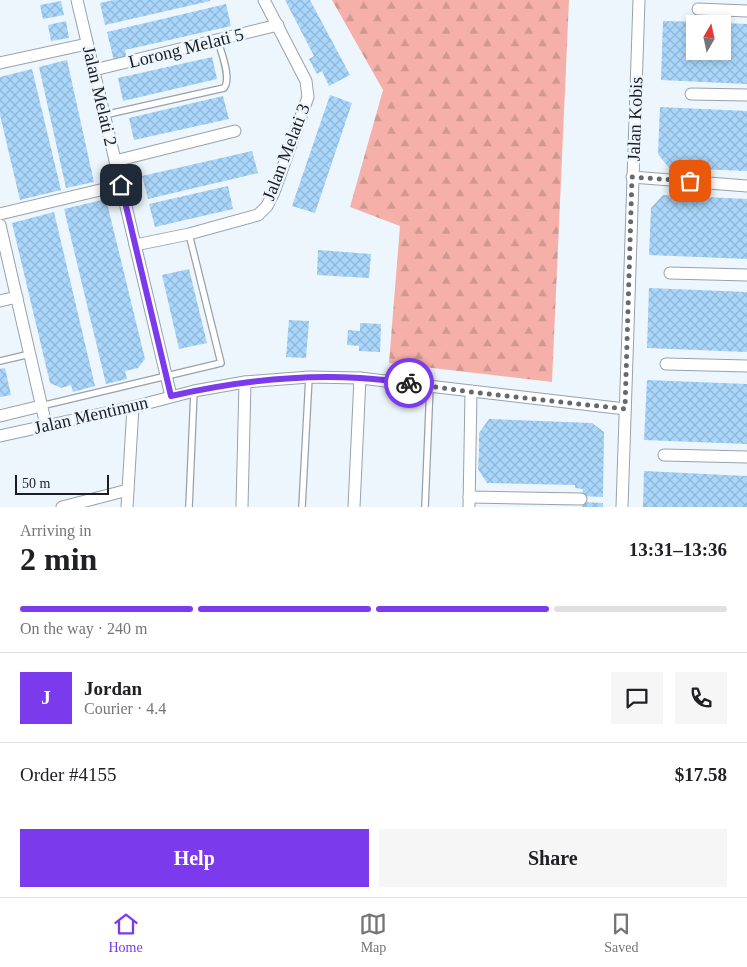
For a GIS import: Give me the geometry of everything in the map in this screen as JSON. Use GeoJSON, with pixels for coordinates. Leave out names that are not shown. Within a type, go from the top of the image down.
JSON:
{"type":"FeatureCollection","features":[{"type":"Feature","properties":{"kind":"street","name":"Jalan Melati 2"},"geometry":{"type":"LineString","coordinates":[[77,0],[171,396]]}},
{"type":"Feature","properties":{"kind":"street","name":"Jalan Melati 3"},"geometry":{"type":"LineString","coordinates":[[135,245],[190,234],[258,215],[267,206],[274,192],[308,97],[306,80],[264,0]]}},
{"type":"Feature","properties":{"kind":"street","name":"Jalan Kobis"},"geometry":{"type":"LineString","coordinates":[[622,507],[632,177],[640,0]]}},
{"type":"Feature","properties":{"kind":"street"},"geometry":{"type":"LineString","coordinates":[[698,9],[747,11]]}},
{"type":"Feature","properties":{"kind":"street","name":"Lorong Melati 5"},"geometry":{"type":"LineString","coordinates":[[94,70],[218,41],[278,24]]}},
{"type":"Feature","properties":{"kind":"street"},"geometry":{"type":"LineString","coordinates":[[0,63],[87,44]]}},
{"type":"Feature","properties":{"kind":"street"},"geometry":{"type":"LineString","coordinates":[[691,94],[747,95]]}},
{"type":"Feature","properties":{"kind":"street"},"geometry":{"type":"LineString","coordinates":[[115,161],[235,131]]}},
{"type":"Feature","properties":{"kind":"street"},"geometry":{"type":"LineString","coordinates":[[632,177],[747,186]]}},
{"type":"Feature","properties":{"kind":"street"},"geometry":{"type":"LineString","coordinates":[[0,214],[121,185]]}},
{"type":"Feature","properties":{"kind":"street"},"geometry":{"type":"LineString","coordinates":[[0,225],[2,242],[17,297],[46,425]]}},
{"type":"Feature","properties":{"kind":"street"},"geometry":{"type":"LineString","coordinates":[[670,273],[747,275]]}},
{"type":"Feature","properties":{"kind":"street"},"geometry":{"type":"LineString","coordinates":[[0,301],[17,297]]}},
{"type":"Feature","properties":{"kind":"street"},"geometry":{"type":"LineString","coordinates":[[666,364],[747,366]]}},
{"type":"Feature","properties":{"kind":"street","name":"Jalan Mentimun"},"geometry":{"type":"LineString","coordinates":[[0,436],[133,407],[194,391],[245,382],[309,377],[360,378],[430,385],[471,392],[625,409]]}},
{"type":"Feature","properties":{"kind":"street"},"geometry":{"type":"LineString","coordinates":[[354,507],[360,378]]}},
{"type":"Feature","properties":{"kind":"street"},"geometry":{"type":"LineString","coordinates":[[242,507],[245,382]]}},
{"type":"Feature","properties":{"kind":"street"},"geometry":{"type":"LineString","coordinates":[[471,392],[469,502],[581,500]]}},
{"type":"Feature","properties":{"kind":"street"},"geometry":{"type":"LineString","coordinates":[[0,416],[42,406]]}},
{"type":"Feature","properties":{"kind":"street"},"geometry":{"type":"LineString","coordinates":[[127,507],[133,407]]}},
{"type":"Feature","properties":{"kind":"street"},"geometry":{"type":"LineString","coordinates":[[664,455],[747,457]]}},
{"type":"Feature","properties":{"kind":"street"},"geometry":{"type":"LineString","coordinates":[[62,507],[128,490]]}},
{"type":"Feature","properties":{"kind":"lane"},"geometry":{"type":"LineString","coordinates":[[104,115],[224,88],[228,78],[218,41]]}},
{"type":"Feature","properties":{"kind":"lane"},"geometry":{"type":"LineString","coordinates":[[42,406],[221,363],[190,234]]}},
{"type":"Feature","properties":{"kind":"lane"},"geometry":{"type":"LineString","coordinates":[[0,361],[30,354]]}},
{"type":"Feature","properties":{"kind":"lane"},"geometry":{"type":"LineString","coordinates":[[302,507],[309,377]]}},
{"type":"Feature","properties":{"kind":"lane"},"geometry":{"type":"LineString","coordinates":[[425,507],[430,385]]}},
{"type":"Feature","properties":{"kind":"lane"},"geometry":{"type":"LineString","coordinates":[[189,507],[194,391]]}},
{"type":"Feature","properties":{"kind":"green space"},"geometry":{"type":"Polygon","coordinates":[[[332,0],[569,0],[552,382],[389,363],[400,226],[350,207],[383,90],[332,0]]]}},
{"type":"Feature","properties":{"kind":"building"},"geometry":{"type":"Polygon","coordinates":[[[114,0],[210,1],[105,25],[100,3],[114,0]]]}},
{"type":"Feature","properties":{"kind":"building"},"geometry":{"type":"Polygon","coordinates":[[[285,0],[310,0],[350,75],[329,86],[322,71],[317,74],[309,59],[314,56],[285,0]]]}},
{"type":"Feature","properties":{"kind":"building"},"geometry":{"type":"Polygon","coordinates":[[[61,1],[64,15],[43,19],[40,5],[61,1]]]}},
{"type":"Feature","properties":{"kind":"building"},"geometry":{"type":"Polygon","coordinates":[[[226,4],[231,26],[125,50],[127,58],[114,61],[107,32],[226,4]]]}},
{"type":"Feature","properties":{"kind":"building"},"geometry":{"type":"Polygon","coordinates":[[[66,21],[69,38],[51,41],[48,25],[66,21]]]}},
{"type":"Feature","properties":{"kind":"building"},"geometry":{"type":"Polygon","coordinates":[[[663,21],[686,22],[686,60],[731,60],[731,23],[747,24],[747,84],[661,80],[663,21]]]}},
{"type":"Feature","properties":{"kind":"building"},"geometry":{"type":"Polygon","coordinates":[[[212,57],[217,79],[123,101],[118,78],[212,57]]]}},
{"type":"Feature","properties":{"kind":"building"},"geometry":{"type":"Polygon","coordinates":[[[67,60],[94,182],[66,188],[39,67],[67,60]]]}},
{"type":"Feature","properties":{"kind":"building"},"geometry":{"type":"Polygon","coordinates":[[[32,69],[61,190],[20,200],[0,115],[0,77],[32,69]]]}},
{"type":"Feature","properties":{"kind":"building"},"geometry":{"type":"Polygon","coordinates":[[[330,95],[352,103],[315,213],[292,206],[330,95]]]}},
{"type":"Feature","properties":{"kind":"building"},"geometry":{"type":"Polygon","coordinates":[[[223,96],[229,119],[134,140],[129,118],[223,96]]]}},
{"type":"Feature","properties":{"kind":"building"},"geometry":{"type":"Polygon","coordinates":[[[660,107],[747,111],[747,171],[669,168],[658,154],[660,107]]]}},
{"type":"Feature","properties":{"kind":"building"},"geometry":{"type":"Polygon","coordinates":[[[252,151],[258,173],[148,199],[142,176],[252,151]]]}},
{"type":"Feature","properties":{"kind":"building"},"geometry":{"type":"Polygon","coordinates":[[[228,186],[233,209],[155,227],[149,204],[228,186]]]}},
{"type":"Feature","properties":{"kind":"building"},"geometry":{"type":"Polygon","coordinates":[[[663,195],[747,199],[747,259],[649,255],[651,208],[663,195]]]}},
{"type":"Feature","properties":{"kind":"building"},"geometry":{"type":"Polygon","coordinates":[[[106,199],[145,359],[138,368],[125,371],[127,379],[106,384],[64,209],[106,199]]]}},
{"type":"Feature","properties":{"kind":"building"},"geometry":{"type":"Polygon","coordinates":[[[54,212],[95,386],[73,392],[71,385],[61,388],[50,383],[12,223],[54,212]]]}},
{"type":"Feature","properties":{"kind":"building"},"geometry":{"type":"Polygon","coordinates":[[[318,250],[371,254],[369,278],[317,275],[318,250]]]}},
{"type":"Feature","properties":{"kind":"building"},"geometry":{"type":"Polygon","coordinates":[[[189,269],[207,343],[179,349],[162,275],[189,269]]]}},
{"type":"Feature","properties":{"kind":"building"},"geometry":{"type":"Polygon","coordinates":[[[649,288],[747,292],[747,352],[647,348],[649,288]]]}},
{"type":"Feature","properties":{"kind":"building"},"geometry":{"type":"Polygon","coordinates":[[[289,320],[309,321],[306,358],[286,357],[289,320]]]}},
{"type":"Feature","properties":{"kind":"building"},"geometry":{"type":"Polygon","coordinates":[[[360,323],[381,324],[380,352],[359,351],[359,346],[347,345],[348,330],[360,331],[360,323]]]}},
{"type":"Feature","properties":{"kind":"building"},"geometry":{"type":"Polygon","coordinates":[[[5,368],[11,395],[0,397],[0,369],[5,368]]]}},
{"type":"Feature","properties":{"kind":"building"},"geometry":{"type":"Polygon","coordinates":[[[647,380],[747,384],[747,444],[644,440],[647,380]]]}},
{"type":"Feature","properties":{"kind":"building"},"geometry":{"type":"Polygon","coordinates":[[[489,419],[592,423],[604,432],[603,497],[582,496],[583,489],[575,488],[575,485],[487,483],[478,469],[479,433],[489,419]]]}},
{"type":"Feature","properties":{"kind":"building"},"geometry":{"type":"Polygon","coordinates":[[[644,471],[747,476],[747,507],[643,507],[644,471]]]}},
{"type":"Feature","properties":{"kind":"building"},"geometry":{"type":"Polygon","coordinates":[[[582,502],[603,503],[603,507],[582,507],[582,502]]]}},
{"type":"Feature","properties":{"kind":"way so far"},"geometry":{"type":"LineString","coordinates":[[409,383],[471,392],[625,409],[632,177],[690,181]]}},
{"type":"Feature","properties":{"kind":"route"},"geometry":{"type":"LineString","coordinates":[[121,185],[171,396],[245,382],[309,377],[360,378],[409,383]]}}]}
